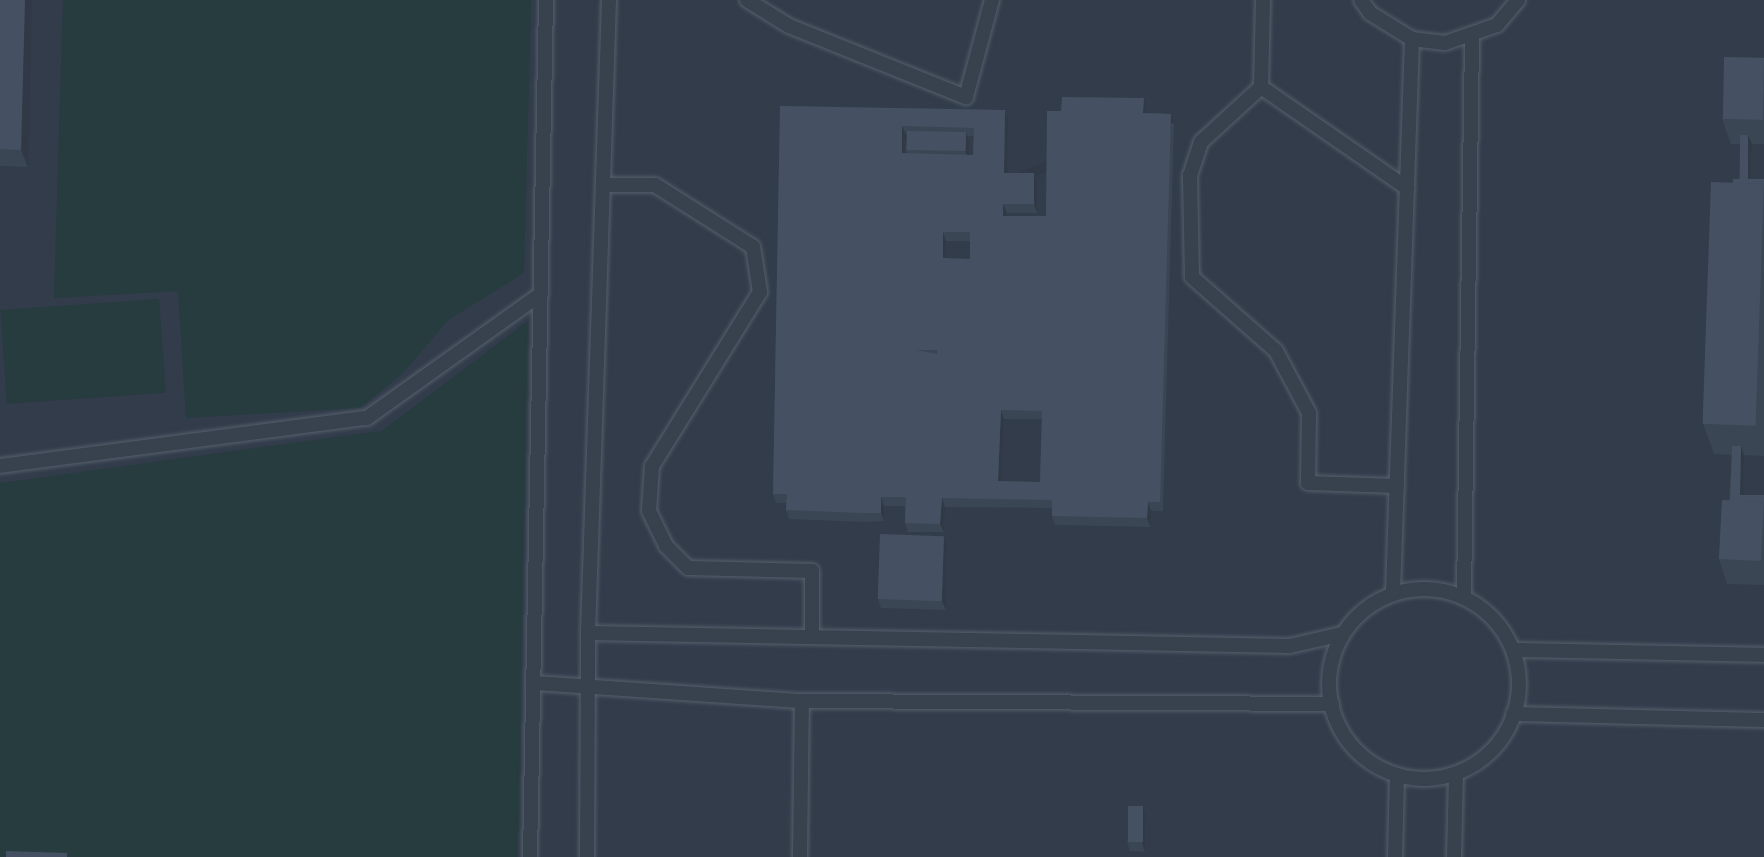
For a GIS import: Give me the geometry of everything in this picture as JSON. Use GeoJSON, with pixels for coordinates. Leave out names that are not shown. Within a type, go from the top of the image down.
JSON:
{"type":"FeatureCollection","features":[{"type":"Feature","properties":{"kind":"lane"},"geometry":{"type":"LineString","coordinates":[[530,857],[545,0]]}},
{"type":"Feature","properties":{"kind":"lane"},"geometry":{"type":"LineString","coordinates":[[587,857],[591,691],[588,633],[609,0]]}},
{"type":"Feature","properties":{"kind":"lane"},"geometry":{"type":"LineString","coordinates":[[747,0],[789,26],[966,97],[992,0]]}},
{"type":"Feature","properties":{"kind":"lane"},"geometry":{"type":"LineString","coordinates":[[1263,0],[1261,87],[1201,142],[1190,175],[1192,276],[1276,351],[1309,413],[1308,483],[1397,486]]}},
{"type":"Feature","properties":{"kind":"lane"},"geometry":{"type":"LineString","coordinates":[[1361,0],[1370,13],[1412,39],[1445,43],[1472,37],[1497,25],[1518,0]]}},
{"type":"Feature","properties":{"kind":"lane"},"geometry":{"type":"LineString","coordinates":[[1464,597],[1472,37]]}},
{"type":"Feature","properties":{"kind":"lane"},"geometry":{"type":"LineString","coordinates":[[1393,592],[1412,39]]}},
{"type":"Feature","properties":{"kind":"lane"},"geometry":{"type":"LineString","coordinates":[[1261,87],[1407,188]]}},
{"type":"Feature","properties":{"kind":"lane"},"geometry":{"type":"LineString","coordinates":[[603,185],[655,185],[753,247],[760,292],[652,466],[649,512],[666,546],[688,568],[812,571],[812,638]]}},
{"type":"Feature","properties":{"kind":"lane"},"geometry":{"type":"LineString","coordinates":[[0,466],[367,418],[541,294]]}},
{"type":"Feature","properties":{"kind":"lane"},"geometry":{"type":"LineString","coordinates":[[1432,588],[1464,597],[1496,621],[1514,650],[1519,696],[1513,714],[1484,759],[1456,775],[1397,776],[1358,754],[1338,727],[1332,704],[1332,660],[1342,634],[1364,609],[1393,592],[1432,588]]}},
{"type":"Feature","properties":{"kind":"lane"},"geometry":{"type":"LineString","coordinates":[[588,633],[1290,646],[1342,634]]}},
{"type":"Feature","properties":{"kind":"lane"},"geometry":{"type":"LineString","coordinates":[[1514,650],[1764,655]]}},
{"type":"Feature","properties":{"kind":"lane"},"geometry":{"type":"LineString","coordinates":[[535,683],[591,691],[802,701],[1332,704]]}},
{"type":"Feature","properties":{"kind":"lane"},"geometry":{"type":"LineString","coordinates":[[800,857],[802,701]]}},
{"type":"Feature","properties":{"kind":"lane"},"geometry":{"type":"LineString","coordinates":[[1513,714],[1764,720]]}},
{"type":"Feature","properties":{"kind":"lane"},"geometry":{"type":"LineString","coordinates":[[1454,857],[1456,775]]}},
{"type":"Feature","properties":{"kind":"lane"},"geometry":{"type":"LineString","coordinates":[[1395,857],[1397,776]]}},
{"type":"Feature","properties":{"kind":"shaded area"},"geometry":{"type":"Polygon","coordinates":[[[0,0],[1764,0],[1764,857],[0,857],[0,0]]]}},
{"type":"Feature","properties":{"kind":"green space"},"geometry":{"type":"Polygon","coordinates":[[[63,0],[531,0],[524,273],[448,320],[404,372],[360,408],[186,418],[178,291],[54,298],[63,0]]]}},
{"type":"Feature","properties":{"kind":"green space"},"geometry":{"type":"Polygon","coordinates":[[[159,299],[166,393],[7,404],[0,310],[159,299]]]}},
{"type":"Feature","properties":{"kind":"green space"},"geometry":{"type":"Polygon","coordinates":[[[528,321],[518,857],[0,857],[0,483],[381,431],[528,321]]]}},
{"type":"Feature","properties":{"kind":"building"},"geometry":{"type":"Polygon","coordinates":[[[0,0],[25,0],[21,150],[0,149],[0,0]]]}},
{"type":"Feature","properties":{"kind":"building"},"geometry":{"type":"Polygon","coordinates":[[[1724,57],[1764,58],[1763,120],[1723,119],[1724,57]]]}},
{"type":"Feature","properties":{"kind":"building"},"geometry":{"type":"Polygon","coordinates":[[[1062,97],[1144,98],[1143,113],[1171,114],[1160,502],[1148,502],[1147,518],[1052,516],[1052,500],[942,498],[940,524],[905,523],[906,497],[881,497],[881,513],[786,510],[787,494],[773,494],[780,106],[1005,110],[1004,173],[1034,173],[1034,204],[1003,204],[1003,216],[1046,216],[1047,111],[1061,111],[1062,97]],[[902,126],[902,153],[973,155],[974,128],[902,126]],[[943,232],[943,258],[970,259],[970,232],[943,232]],[[916,350],[937,354],[937,350],[916,350]],[[1001,410],[998,481],[1040,482],[1042,411],[1001,410]]]}},
{"type":"Feature","properties":{"kind":"building"},"geometry":{"type":"Polygon","coordinates":[[[907,131],[966,132],[966,151],[907,150],[907,131]]]}},
{"type":"Feature","properties":{"kind":"building"},"geometry":{"type":"Polygon","coordinates":[[[1740,135],[1748,135],[1748,179],[1740,179],[1740,135]]]}},
{"type":"Feature","properties":{"kind":"building"},"geometry":{"type":"Polygon","coordinates":[[[1733,179],[1764,179],[1764,184],[1733,183],[1733,179]]]}},
{"type":"Feature","properties":{"kind":"building"},"geometry":{"type":"Polygon","coordinates":[[[1711,182],[1764,184],[1756,426],[1703,424],[1711,182]]]}},
{"type":"Feature","properties":{"kind":"building"},"geometry":{"type":"Polygon","coordinates":[[[1732,446],[1741,446],[1740,495],[1764,495],[1764,502],[1730,501],[1732,446]]]}},
{"type":"Feature","properties":{"kind":"building"},"geometry":{"type":"Polygon","coordinates":[[[1722,500],[1764,502],[1761,561],[1719,559],[1722,500]]]}},
{"type":"Feature","properties":{"kind":"building"},"geometry":{"type":"Polygon","coordinates":[[[880,534],[944,536],[942,601],[878,599],[880,534]]]}},
{"type":"Feature","properties":{"kind":"building"},"geometry":{"type":"Polygon","coordinates":[[[1128,806],[1143,806],[1143,842],[1128,842],[1128,806]]]}},
{"type":"Feature","properties":{"kind":"building"},"geometry":{"type":"Polygon","coordinates":[[[6,851],[67,853],[67,857],[6,857],[6,851]]]}}]}
